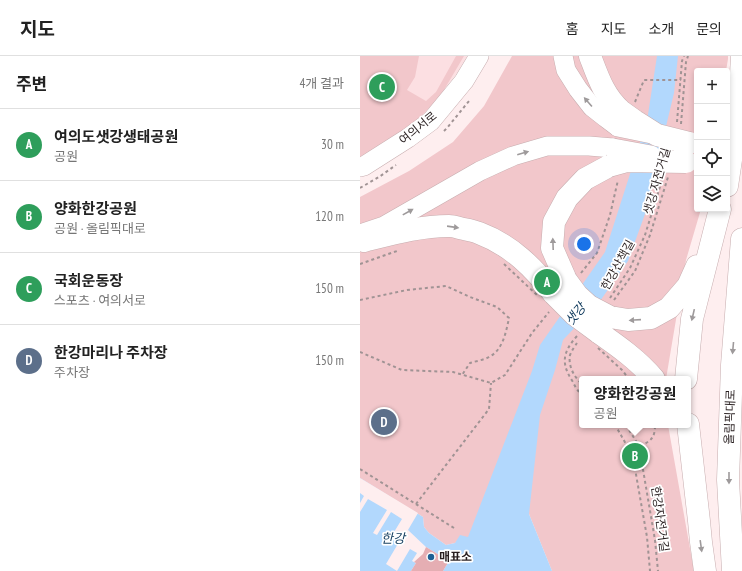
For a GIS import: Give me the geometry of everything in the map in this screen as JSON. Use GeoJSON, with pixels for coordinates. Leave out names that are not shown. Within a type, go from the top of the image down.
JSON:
{"type":"FeatureCollection","features":[{"type":"Feature","properties":{"kind":"highway"},"geometry":{"type":"LineString","coordinates":[[590,56],[598,77],[620,119],[635,121],[657,135],[690,149]]}},
{"type":"Feature","properties":{"kind":"highway"},"geometry":{"type":"LineString","coordinates":[[729,176],[739,107],[741,59]]}},
{"type":"Feature","properties":{"kind":"highway"},"geometry":{"type":"LineString","coordinates":[[690,149],[627,162],[611,157],[585,179],[567,198],[554,222],[552,248],[560,287],[575,315],[628,320],[651,318],[669,308],[688,286],[718,215]]}},
{"type":"Feature","properties":{"kind":"highway"},"geometry":{"type":"LineString","coordinates":[[686,376],[692,319],[718,215]]}},
{"type":"Feature","properties":{"kind":"highway"},"geometry":{"type":"LineString","coordinates":[[360,240],[364,241],[395,233],[420,229],[450,226],[478,233],[502,244],[522,258],[542,279],[560,287]]}},
{"type":"Feature","properties":{"kind":"highway","name":"올림픽대로"},"geometry":{"type":"LineString","coordinates":[[733,571],[728,480],[732,365],[742,239]]}},
{"type":"Feature","properties":{"kind":"highway"},"geometry":{"type":"LineString","coordinates":[[602,317],[627,352],[646,368],[652,376]]}},
{"type":"Feature","properties":{"kind":"highway"},"geometry":{"type":"LineString","coordinates":[[678,428],[699,521]]}},
{"type":"Feature","properties":{"kind":"highway"},"geometry":{"type":"LineString","coordinates":[[688,428],[700,542],[705,571]]}},
{"type":"Feature","properties":{"kind":"main road","name":"여의서로"},"geometry":{"type":"LineString","coordinates":[[361,167],[408,138],[431,121],[464,81],[479,56]]}},
{"type":"Feature","properties":{"kind":"main road"},"geometry":{"type":"LineString","coordinates":[[563,56],[566,70],[592,107],[606,118],[620,119]]}},
{"type":"Feature","properties":{"kind":"main road"},"geometry":{"type":"LineString","coordinates":[[360,234],[384,226],[480,171],[513,156],[547,146],[589,146],[611,157]]}},
{"type":"Feature","properties":{"kind":"path"},"geometry":{"type":"LineString","coordinates":[[677,122],[682,61],[684,56]]}},
{"type":"Feature","properties":{"kind":"path"},"geometry":{"type":"LineString","coordinates":[[688,56],[686,62],[681,123],[690,149]]}},
{"type":"Feature","properties":{"kind":"path"},"geometry":{"type":"LineString","coordinates":[[650,80],[681,80]]}},
{"type":"Feature","properties":{"kind":"path","name":"한강산책길"},"geometry":{"type":"LineString","coordinates":[[579,392],[568,375],[564,363],[567,350],[602,317],[630,268],[645,235],[663,175]]}},
{"type":"Feature","properties":{"kind":"path","name":"샛강 자전거길"},"geometry":{"type":"LineString","coordinates":[[602,317],[635,271],[650,236],[669,176]]}},
{"type":"Feature","properties":{"kind":"path"},"geometry":{"type":"LineString","coordinates":[[360,264],[403,249]]}},
{"type":"Feature","properties":{"kind":"path"},"geometry":{"type":"LineString","coordinates":[[360,300],[407,290],[446,286],[470,298],[496,306],[509,318],[505,336],[498,351],[488,358],[470,363],[462,375]]}},
{"type":"Feature","properties":{"kind":"path"},"geometry":{"type":"LineString","coordinates":[[577,343],[571,354],[569,364],[576,379],[579,382]]}},
{"type":"Feature","properties":{"kind":"path"},"geometry":{"type":"LineString","coordinates":[[416,504],[488,408],[491,383]]}},
{"type":"Feature","properties":{"kind":"path"},"geometry":{"type":"LineString","coordinates":[[616,428],[626,444],[634,463],[647,537],[650,571]]}},
{"type":"Feature","properties":{"kind":"path"},"geometry":{"type":"LineString","coordinates":[[628,428],[639,446],[648,442],[654,435],[655,428]]}},
{"type":"Feature","properties":{"kind":"path","name":"한강자전거길"},"geometry":{"type":"LineString","coordinates":[[639,446],[655,540],[658,571]]}},
{"type":"Feature","properties":{"kind":"path"},"geometry":{"type":"LineString","coordinates":[[360,469],[454,528]]}},
{"type":"Feature","properties":{"kind":"shaded area"},"geometry":{"type":"Polygon","coordinates":[[[360,56],[467,56],[450,82],[422,109],[360,56]]]}},
{"type":"Feature","properties":{"kind":"shaded area"},"geometry":{"type":"Polygon","coordinates":[[[360,56],[419,56],[415,77],[407,90],[426,101],[436,92],[456,56],[464,56],[441,95],[406,133],[360,162],[360,56]]]}},
{"type":"Feature","properties":{"kind":"shaded area"},"geometry":{"type":"Polygon","coordinates":[[[512,56],[728,56],[726,68],[694,68],[694,212],[700,212],[686,260],[667,376],[579,376],[579,428],[669,428],[694,571],[552,571],[529,514],[455,543],[446,545],[429,533],[424,527],[423,517],[360,478],[360,197],[409,171],[453,142],[484,106],[512,56]]]}},
{"type":"Feature","properties":{"kind":"water"},"geometry":{"type":"Polygon","coordinates":[[[657,56],[678,56],[674,93],[645,214],[628,261],[600,301],[563,340],[540,415],[529,514],[552,571],[360,571],[360,478],[423,517],[424,527],[429,533],[446,545],[455,543],[460,535],[468,537],[532,371],[540,345],[605,252],[647,121],[657,56]]]}},
{"type":"Feature","properties":{"kind":"pier"},"geometry":{"type":"Polygon","coordinates":[[[360,478],[418,513],[408,530],[426,547],[449,561],[443,571],[411,571],[416,563],[412,561],[417,553],[410,549],[397,571],[386,564],[399,542],[391,537],[402,519],[391,512],[377,535],[373,533],[387,510],[368,499],[360,512],[360,503],[364,496],[360,493],[360,478]]]}},
{"type":"Feature","properties":{"kind":"building","name":"매표소"},"geometry":{"type":"Polygon","coordinates":[[[426,547],[449,561],[443,571],[411,571],[416,563],[414,562],[423,554],[426,547]]]}},
{"type":"Feature","properties":{"kind":"place","name":"국회운동장"},"geometry":{"type":"Point","coordinates":[382,87]}},
{"type":"Feature","properties":{"kind":"place","name":"여의도샛강생태공원"},"geometry":{"type":"Point","coordinates":[547,282]}},
{"type":"Feature","properties":{"kind":"place","name":"한강마리나 주차장"},"geometry":{"type":"Point","coordinates":[384,422]}},
{"type":"Feature","properties":{"kind":"place","name":"양화한강공원"},"geometry":{"type":"Point","coordinates":[635,456]}},
{"type":"Feature","properties":{"kind":"place","name":"매표소"},"geometry":{"type":"Point","coordinates":[431,557]}},
{"type":"Feature","properties":{"kind":"water label","name":"샛강"},"geometry":{"type":"Point","coordinates":[575,314]}},
{"type":"Feature","properties":{"kind":"water label","name":"한강"},"geometry":{"type":"Point","coordinates":[393,538]}}]}
